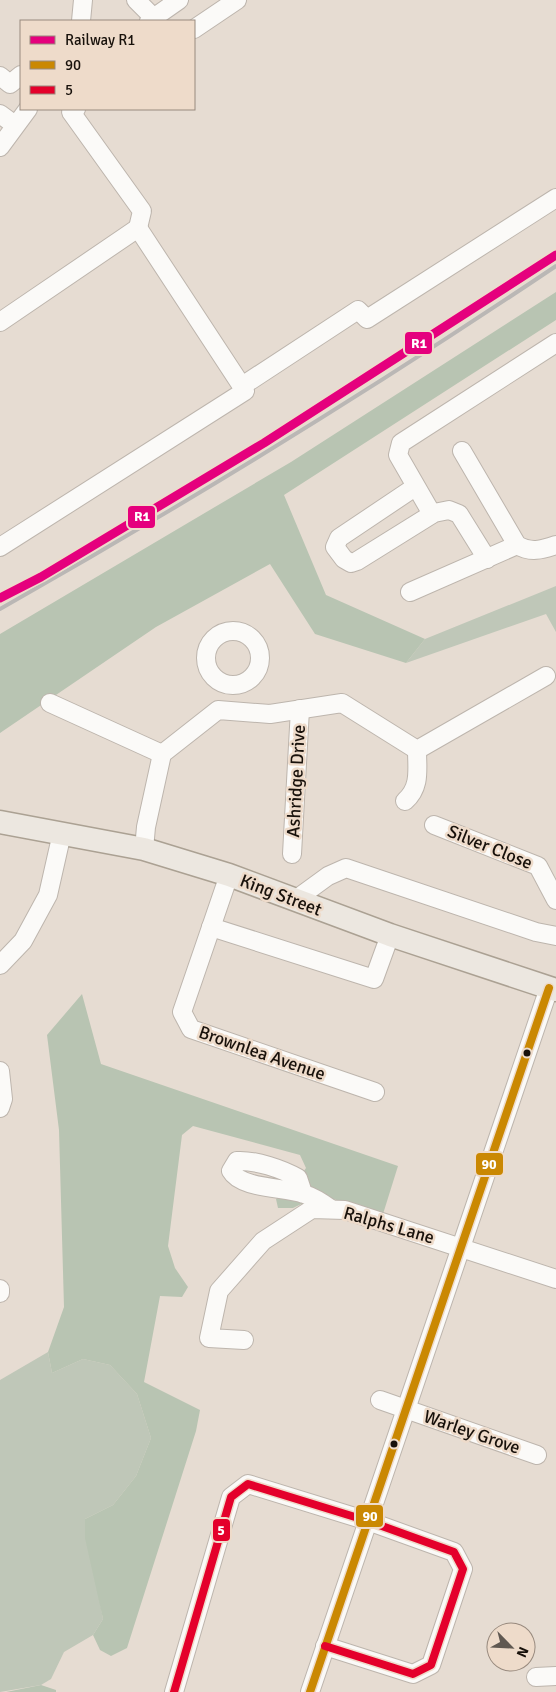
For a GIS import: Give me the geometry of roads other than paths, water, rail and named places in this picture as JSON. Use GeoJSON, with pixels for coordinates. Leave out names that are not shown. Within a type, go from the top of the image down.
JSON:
{"type":"FeatureCollection","features":[{"type":"Feature","properties":{"kind":"main road","name":"King Street"},"geometry":{"type":"LineString","coordinates":[[0,822],[144,850],[229,875],[390,935],[553,989]]}},
{"type":"Feature","properties":{"kind":"street"},"geometry":{"type":"LineString","coordinates":[[81,20],[83,0]]}},
{"type":"Feature","properties":{"kind":"street"},"geometry":{"type":"LineString","coordinates":[[136,0],[151,20],[179,0]]}},
{"type":"Feature","properties":{"kind":"street"},"geometry":{"type":"LineString","coordinates":[[195,28],[237,0]]}},
{"type":"Feature","properties":{"kind":"street"},"geometry":{"type":"LineString","coordinates":[[0,147],[27,110]]}},
{"type":"Feature","properties":{"kind":"street"},"geometry":{"type":"LineString","coordinates":[[0,322],[138,228],[142,211],[70,112],[74,110]]}},
{"type":"Feature","properties":{"kind":"street"},"geometry":{"type":"LineString","coordinates":[[0,114],[16,125]]}},
{"type":"Feature","properties":{"kind":"street"},"geometry":{"type":"LineString","coordinates":[[242,386],[358,310],[367,318],[556,198]]}},
{"type":"Feature","properties":{"kind":"street"},"geometry":{"type":"LineString","coordinates":[[0,547],[245,391],[138,228]]}},
{"type":"Feature","properties":{"kind":"street"},"geometry":{"type":"LineString","coordinates":[[432,514],[398,455],[401,443],[556,343]]}},
{"type":"Feature","properties":{"kind":"street"},"geometry":{"type":"LineString","coordinates":[[462,451],[517,544],[524,549],[533,551],[556,545]]}},
{"type":"Feature","properties":{"kind":"street"},"geometry":{"type":"LineString","coordinates":[[415,487],[339,538],[335,547],[344,559],[351,563],[432,514],[449,510],[458,514],[487,558]]}},
{"type":"Feature","properties":{"kind":"street"},"geometry":{"type":"LineString","coordinates":[[410,592],[517,544]]}},
{"type":"Feature","properties":{"kind":"street"},"geometry":{"type":"LineString","coordinates":[[417,750],[546,676]]}},
{"type":"Feature","properties":{"kind":"street"},"geometry":{"type":"LineString","coordinates":[[229,711],[236,685]]}},
{"type":"Feature","properties":{"kind":"street"},"geometry":{"type":"LineString","coordinates":[[50,703],[162,754]]}},
{"type":"Feature","properties":{"kind":"street"},"geometry":{"type":"LineString","coordinates":[[144,850],[146,827],[162,754],[218,710],[270,714],[342,703],[417,750]]}},
{"type":"Feature","properties":{"kind":"street","name":"Ashridge Drive"},"geometry":{"type":"LineString","coordinates":[[292,854],[300,709]]}},
{"type":"Feature","properties":{"kind":"street"},"geometry":{"type":"LineString","coordinates":[[405,800],[415,789],[417,750]]}},
{"type":"Feature","properties":{"kind":"street","name":"Silver Close"},"geometry":{"type":"LineString","coordinates":[[434,825],[538,866],[556,900]]}},
{"type":"Feature","properties":{"kind":"street"},"geometry":{"type":"LineString","coordinates":[[0,965],[23,941],[48,895],[62,833]]}},
{"type":"Feature","properties":{"kind":"street"},"geometry":{"type":"LineString","coordinates":[[295,900],[328,876],[346,868],[536,932],[556,936]]}},
{"type":"Feature","properties":{"kind":"street","name":"Brownlea Avenue"},"geometry":{"type":"LineString","coordinates":[[229,875],[182,1012],[191,1029],[375,1092]]}},
{"type":"Feature","properties":{"kind":"street"},"geometry":{"type":"LineString","coordinates":[[211,927],[374,979],[390,935]]}},
{"type":"Feature","properties":{"kind":"street"},"geometry":{"type":"LineString","coordinates":[[310,1692],[461,1247],[553,989]]}},
{"type":"Feature","properties":{"kind":"street"},"geometry":{"type":"LineString","coordinates":[[0,1071],[3,1099],[0,1108]]}},
{"type":"Feature","properties":{"kind":"street"},"geometry":{"type":"LineString","coordinates":[[303,1193],[332,1210]]}},
{"type":"Feature","properties":{"kind":"street","name":"Ralphs Lane"},"geometry":{"type":"LineString","coordinates":[[244,1340],[209,1338],[219,1291],[263,1241],[312,1209],[345,1210],[556,1279]]}},
{"type":"Feature","properties":{"kind":"street","name":"Warley Grove"},"geometry":{"type":"LineString","coordinates":[[380,1400],[537,1455]]}},
{"type":"Feature","properties":{"kind":"street"},"geometry":{"type":"LineString","coordinates":[[174,1692],[230,1497],[248,1484],[368,1521],[454,1552],[463,1569],[431,1665],[414,1674],[325,1646]]}},
{"type":"Feature","properties":{"kind":"street"},"geometry":{"type":"LineString","coordinates":[[536,1677],[556,1676]]}},
{"type":"Feature","properties":{"kind":"railway"},"geometry":{"type":"LineString","coordinates":[[0,609],[71,569],[281,443],[420,356],[556,266]]}},
{"type":"Feature","properties":{"kind":"rail line","name":"R1"},"geometry":{"type":"LineString","coordinates":[[0,598],[41,577],[264,443],[556,255]]}}]}
